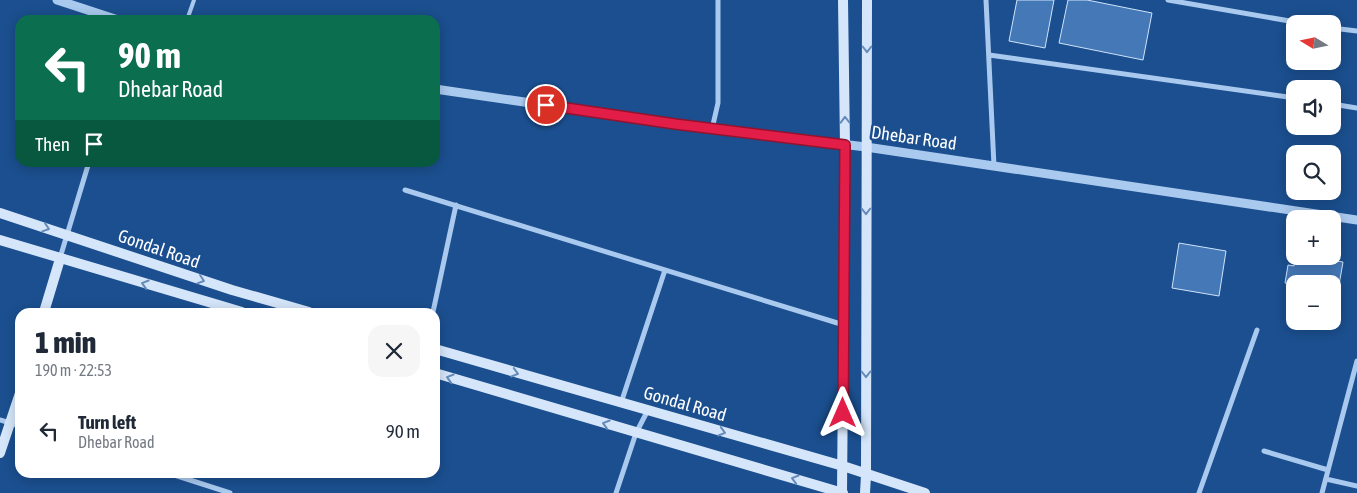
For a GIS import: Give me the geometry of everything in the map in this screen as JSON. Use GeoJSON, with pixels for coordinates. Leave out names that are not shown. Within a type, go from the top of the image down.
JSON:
{"type":"FeatureCollection","features":[{"type":"Feature","properties":{"kind":"main road"},"geometry":{"type":"LineString","coordinates":[[440,374],[842,493],[845,145],[842,0]]}},
{"type":"Feature","properties":{"kind":"main road"},"geometry":{"type":"LineString","coordinates":[[865,493],[867,0]]}},
{"type":"Feature","properties":{"kind":"main road","name":"Gondal Road"},"geometry":{"type":"LineString","coordinates":[[0,213],[232,290],[295,308]]}},
{"type":"Feature","properties":{"kind":"main road","name":"Gondal Road"},"geometry":{"type":"LineString","coordinates":[[0,240],[229,308]]}},
{"type":"Feature","properties":{"kind":"main road"},"geometry":{"type":"LineString","coordinates":[[45,308],[60,258]]}},
{"type":"Feature","properties":{"kind":"main road","name":"Gondal Road"},"geometry":{"type":"LineString","coordinates":[[440,350],[842,466],[925,493]]}},
{"type":"Feature","properties":{"kind":"main road"},"geometry":{"type":"LineString","coordinates":[[0,453],[15,427]]}},
{"type":"Feature","properties":{"kind":"street"},"geometry":{"type":"LineString","coordinates":[[57,0],[103,15]]}},
{"type":"Feature","properties":{"kind":"street"},"geometry":{"type":"LineString","coordinates":[[712,129],[718,103],[718,0]]}},
{"type":"Feature","properties":{"kind":"street"},"geometry":{"type":"LineString","coordinates":[[986,0],[994,166]]}},
{"type":"Feature","properties":{"kind":"street"},"geometry":{"type":"LineString","coordinates":[[1168,0],[1286,20]]}},
{"type":"Feature","properties":{"kind":"street"},"geometry":{"type":"LineString","coordinates":[[1341,29],[1357,31]]}},
{"type":"Feature","properties":{"kind":"street"},"geometry":{"type":"LineString","coordinates":[[989,55],[1286,97]]}},
{"type":"Feature","properties":{"kind":"street","name":"Dhebar Road"},"geometry":{"type":"LineString","coordinates":[[440,90],[712,129],[866,147],[1357,220]]}},
{"type":"Feature","properties":{"kind":"street"},"geometry":{"type":"LineString","coordinates":[[1341,105],[1357,108]]}},
{"type":"Feature","properties":{"kind":"street"},"geometry":{"type":"LineString","coordinates":[[60,258],[87,167]]}},
{"type":"Feature","properties":{"kind":"street"},"geometry":{"type":"LineString","coordinates":[[405,190],[844,325]]}},
{"type":"Feature","properties":{"kind":"street"},"geometry":{"type":"LineString","coordinates":[[433,308],[456,205]]}},
{"type":"Feature","properties":{"kind":"street"},"geometry":{"type":"LineString","coordinates":[[621,403],[665,270]]}},
{"type":"Feature","properties":{"kind":"street"},"geometry":{"type":"LineString","coordinates":[[1199,493],[1257,330]]}},
{"type":"Feature","properties":{"kind":"street"},"geometry":{"type":"LineString","coordinates":[[1322,493],[1357,361]]}},
{"type":"Feature","properties":{"kind":"street"},"geometry":{"type":"LineString","coordinates":[[616,493],[636,433],[648,410]]}},
{"type":"Feature","properties":{"kind":"street"},"geometry":{"type":"LineString","coordinates":[[0,420],[15,425]]}},
{"type":"Feature","properties":{"kind":"street"},"geometry":{"type":"LineString","coordinates":[[1264,451],[1328,470]]}},
{"type":"Feature","properties":{"kind":"street"},"geometry":{"type":"LineString","coordinates":[[184,478],[230,493]]}},
{"type":"Feature","properties":{"kind":"street"},"geometry":{"type":"LineString","coordinates":[[1326,479],[1357,486]]}},
{"type":"Feature","properties":{"kind":"lane"},"geometry":{"type":"LineString","coordinates":[[189,15],[194,0]]}},
{"type":"Feature","properties":{"kind":"building"},"geometry":{"type":"Polygon","coordinates":[[[1017,0],[1054,0],[1045,48],[1009,41],[1017,0]]]}},
{"type":"Feature","properties":{"kind":"building"},"geometry":{"type":"Polygon","coordinates":[[[1068,0],[1087,0],[1152,13],[1143,60],[1059,43],[1068,0]]]}},
{"type":"Feature","properties":{"kind":"building"},"geometry":{"type":"Polygon","coordinates":[[[1179,243],[1226,251],[1219,296],[1172,288],[1179,243]]]}},
{"type":"Feature","properties":{"kind":"building"},"geometry":{"type":"Polygon","coordinates":[[[1341,262],[1343,262],[1341,275],[1286,275],[1288,265],[1341,265],[1341,262]]]}},
{"type":"Feature","properties":{"kind":"route"},"geometry":{"type":"LineString","coordinates":[[546,105],[675,124],[845,145],[843,413]]}}]}
